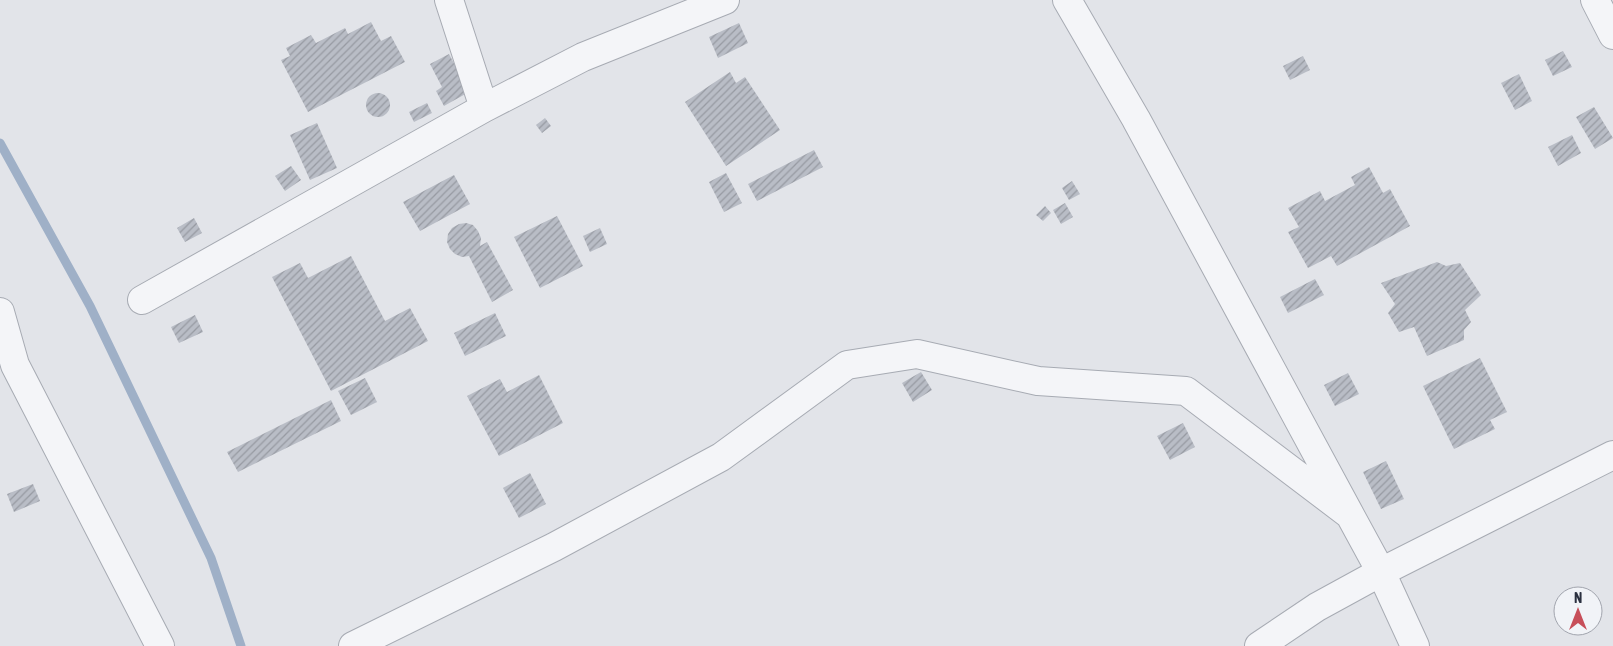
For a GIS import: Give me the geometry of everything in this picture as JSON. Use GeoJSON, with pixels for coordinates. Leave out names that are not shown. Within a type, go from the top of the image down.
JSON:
{"type":"FeatureCollection","features":[{"type":"Feature","properties":{"kind":"street"},"geometry":{"type":"LineString","coordinates":[[449,0],[484,108]]}},
{"type":"Feature","properties":{"kind":"street"},"geometry":{"type":"LineString","coordinates":[[142,300],[484,108],[583,57],[725,0]]}},
{"type":"Feature","properties":{"kind":"street"},"geometry":{"type":"LineString","coordinates":[[1067,0],[1136,119],[1350,514],[1381,572],[1415,646]]}},
{"type":"Feature","properties":{"kind":"street"},"geometry":{"type":"LineString","coordinates":[[1595,0],[1613,35]]}},
{"type":"Feature","properties":{"kind":"street"},"geometry":{"type":"LineString","coordinates":[[0,312],[15,365],[160,646]]}},
{"type":"Feature","properties":{"kind":"street"},"geometry":{"type":"LineString","coordinates":[[353,646],[554,548],[721,457],[847,365],[917,354],[1038,381],[1186,391],[1350,514]]}},
{"type":"Feature","properties":{"kind":"street"},"geometry":{"type":"LineString","coordinates":[[1259,646],[1317,607],[1381,572],[1613,455]]}},
{"type":"Feature","properties":{"kind":"building"},"geometry":{"type":"Polygon","coordinates":[[[371,22],[381,41],[391,36],[405,62],[308,112],[281,60],[290,56],[286,48],[311,35],[316,43],[345,28],[348,34],[371,22]]]}},
{"type":"Feature","properties":{"kind":"building"},"geometry":{"type":"Polygon","coordinates":[[[739,23],[748,43],[718,58],[709,37],[739,23]]]}},
{"type":"Feature","properties":{"kind":"building"},"geometry":{"type":"Polygon","coordinates":[[[1563,51],[1572,67],[1553,76],[1545,60],[1563,51]]]}},
{"type":"Feature","properties":{"kind":"building"},"geometry":{"type":"Polygon","coordinates":[[[449,54],[469,92],[444,106],[436,91],[442,87],[430,64],[449,54]]]}},
{"type":"Feature","properties":{"kind":"building"},"geometry":{"type":"Polygon","coordinates":[[[1303,56],[1310,70],[1290,80],[1283,66],[1303,56]]]}},
{"type":"Feature","properties":{"kind":"building"},"geometry":{"type":"Polygon","coordinates":[[[730,72],[736,83],[745,77],[780,130],[726,166],[685,102],[730,72]]]}},
{"type":"Feature","properties":{"kind":"building"},"geometry":{"type":"Polygon","coordinates":[[[1519,74],[1532,101],[1515,110],[1501,83],[1519,74]]]}},
{"type":"Feature","properties":{"kind":"building"},"geometry":{"type":"Polygon","coordinates":[[[378,93],[386,97],[390,105],[386,113],[378,117],[370,113],[366,105],[370,97],[378,93]]]}},
{"type":"Feature","properties":{"kind":"building"},"geometry":{"type":"Polygon","coordinates":[[[427,103],[432,113],[414,122],[409,112],[427,103]]]}},
{"type":"Feature","properties":{"kind":"building"},"geometry":{"type":"Polygon","coordinates":[[[1594,107],[1613,138],[1595,149],[1576,117],[1594,107]]]}},
{"type":"Feature","properties":{"kind":"building"},"geometry":{"type":"Polygon","coordinates":[[[545,118],[551,126],[542,133],[536,125],[545,118]]]}},
{"type":"Feature","properties":{"kind":"building"},"geometry":{"type":"Polygon","coordinates":[[[317,123],[337,168],[310,180],[290,135],[317,123]]]}},
{"type":"Feature","properties":{"kind":"building"},"geometry":{"type":"Polygon","coordinates":[[[1572,135],[1581,153],[1558,166],[1548,147],[1572,135]]]}},
{"type":"Feature","properties":{"kind":"building"},"geometry":{"type":"Polygon","coordinates":[[[814,150],[823,167],[757,201],[748,184],[814,150]]]}},
{"type":"Feature","properties":{"kind":"building"},"geometry":{"type":"Polygon","coordinates":[[[291,166],[301,180],[285,191],[275,176],[291,166]]]}},
{"type":"Feature","properties":{"kind":"building"},"geometry":{"type":"Polygon","coordinates":[[[1369,167],[1383,193],[1390,189],[1410,226],[1337,266],[1331,256],[1308,268],[1288,232],[1299,227],[1288,208],[1320,191],[1325,201],[1355,185],[1351,177],[1369,167]]]}},
{"type":"Feature","properties":{"kind":"building"},"geometry":{"type":"Polygon","coordinates":[[[726,173],[742,203],[724,212],[709,182],[726,173]]]}},
{"type":"Feature","properties":{"kind":"building"},"geometry":{"type":"Polygon","coordinates":[[[454,175],[470,204],[420,231],[403,202],[454,175]]]}},
{"type":"Feature","properties":{"kind":"building"},"geometry":{"type":"Polygon","coordinates":[[[1072,181],[1080,194],[1069,200],[1062,188],[1072,181]]]}},
{"type":"Feature","properties":{"kind":"building"},"geometry":{"type":"Polygon","coordinates":[[[1065,203],[1073,217],[1061,224],[1053,210],[1065,203]]]}},
{"type":"Feature","properties":{"kind":"building"},"geometry":{"type":"Polygon","coordinates":[[[1045,206],[1051,213],[1043,221],[1036,215],[1045,206]]]}},
{"type":"Feature","properties":{"kind":"building"},"geometry":{"type":"Polygon","coordinates":[[[557,216],[583,266],[540,288],[514,237],[557,216]]]}},
{"type":"Feature","properties":{"kind":"building"},"geometry":{"type":"Polygon","coordinates":[[[194,218],[202,233],[185,242],[177,228],[194,218]]]}},
{"type":"Feature","properties":{"kind":"building"},"geometry":{"type":"Polygon","coordinates":[[[466,223],[473,225],[478,231],[481,238],[480,246],[487,242],[513,290],[492,302],[469,256],[462,257],[455,254],[447,242],[448,234],[452,228],[466,223]]]}},
{"type":"Feature","properties":{"kind":"building"},"geometry":{"type":"Polygon","coordinates":[[[600,228],[607,244],[590,252],[583,236],[600,228]]]}},
{"type":"Feature","properties":{"kind":"building"},"geometry":{"type":"Polygon","coordinates":[[[351,256],[385,321],[410,308],[428,341],[331,391],[272,277],[300,263],[308,278],[351,256]]]}},
{"type":"Feature","properties":{"kind":"building"},"geometry":{"type":"Polygon","coordinates":[[[1437,262],[1446,266],[1460,263],[1481,295],[1465,310],[1471,322],[1464,330],[1464,340],[1427,356],[1414,327],[1399,332],[1388,313],[1395,304],[1381,283],[1437,262]]]}},
{"type":"Feature","properties":{"kind":"building"},"geometry":{"type":"Polygon","coordinates":[[[1315,279],[1324,295],[1288,313],[1280,297],[1315,279]]]}},
{"type":"Feature","properties":{"kind":"building"},"geometry":{"type":"Polygon","coordinates":[[[495,313],[506,336],[465,356],[454,333],[495,313]]]}},
{"type":"Feature","properties":{"kind":"building"},"geometry":{"type":"Polygon","coordinates":[[[195,315],[203,332],[179,343],[171,327],[195,315]]]}},
{"type":"Feature","properties":{"kind":"building"},"geometry":{"type":"Polygon","coordinates":[[[1480,358],[1507,412],[1490,420],[1495,429],[1454,449],[1423,386],[1480,358]]]}},
{"type":"Feature","properties":{"kind":"building"},"geometry":{"type":"Polygon","coordinates":[[[921,372],[932,390],[913,402],[902,383],[921,372]]]}},
{"type":"Feature","properties":{"kind":"building"},"geometry":{"type":"Polygon","coordinates":[[[1348,373],[1359,394],[1335,406],[1324,385],[1348,373]]]}},
{"type":"Feature","properties":{"kind":"building"},"geometry":{"type":"Polygon","coordinates":[[[539,375],[563,423],[499,456],[467,396],[500,379],[507,392],[539,375]]]}},
{"type":"Feature","properties":{"kind":"building"},"geometry":{"type":"Polygon","coordinates":[[[365,378],[377,402],[351,415],[338,391],[365,378]]]}},
{"type":"Feature","properties":{"kind":"building"},"geometry":{"type":"Polygon","coordinates":[[[331,400],[341,421],[238,472],[227,452],[331,400]]]}},
{"type":"Feature","properties":{"kind":"building"},"geometry":{"type":"Polygon","coordinates":[[[1183,423],[1195,447],[1170,460],[1157,436],[1183,423]]]}},
{"type":"Feature","properties":{"kind":"building"},"geometry":{"type":"Polygon","coordinates":[[[1386,461],[1404,499],[1381,509],[1363,472],[1386,461]]]}},
{"type":"Feature","properties":{"kind":"building"},"geometry":{"type":"Polygon","coordinates":[[[530,473],[546,504],[519,518],[503,488],[530,473]]]}},
{"type":"Feature","properties":{"kind":"building"},"geometry":{"type":"Polygon","coordinates":[[[33,484],[40,501],[14,512],[7,494],[33,484]]]}},
{"type":"Feature","properties":{"kind":"waterway"},"geometry":{"type":"LineString","coordinates":[[0,143],[90,306],[211,558],[241,646]]}}]}
